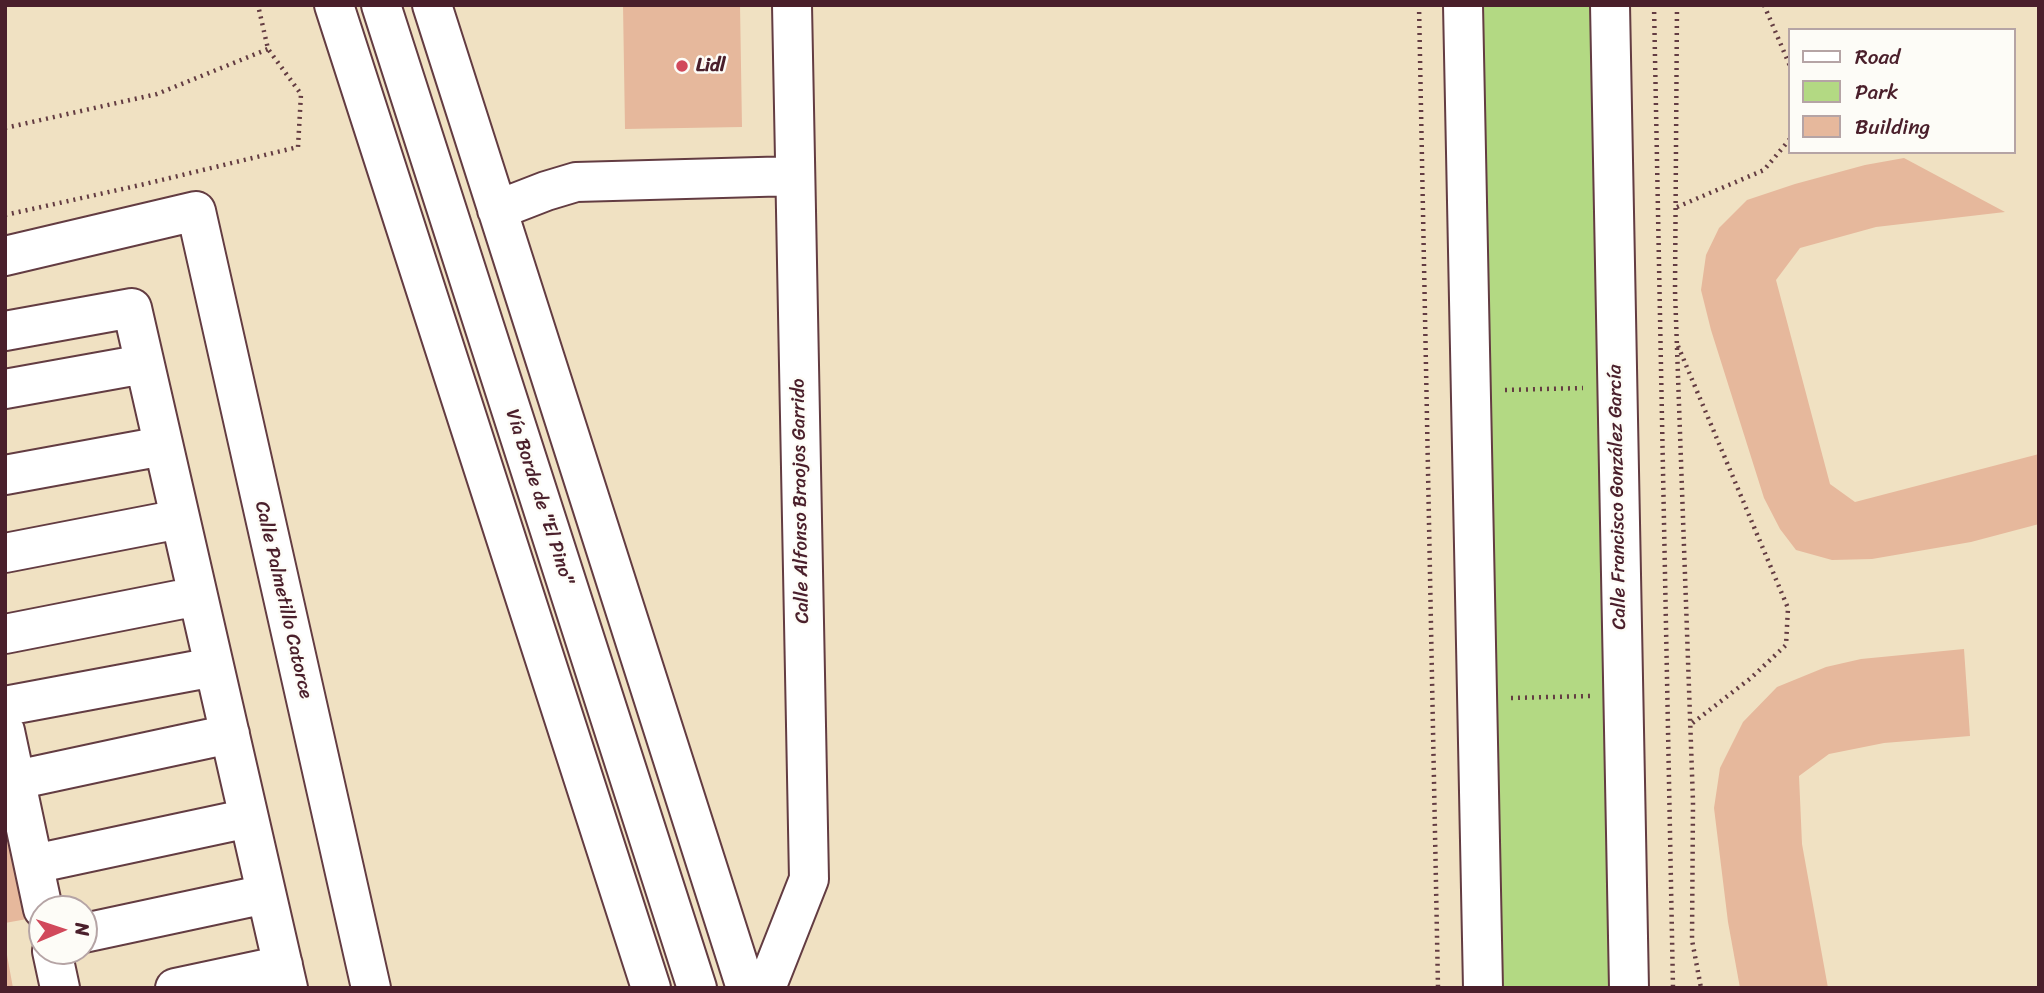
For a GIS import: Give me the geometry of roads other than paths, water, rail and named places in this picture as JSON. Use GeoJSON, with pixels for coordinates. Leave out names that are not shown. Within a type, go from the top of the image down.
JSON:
{"type":"FeatureCollection","features":[{"type":"Feature","properties":{"kind":"street"},"geometry":{"type":"LineString","coordinates":[[334,5],[651,988]]}},
{"type":"Feature","properties":{"kind":"street","name":"Vía Borde de \"El Pino\""},"geometry":{"type":"LineString","coordinates":[[381,5],[697,988]]}},
{"type":"Feature","properties":{"kind":"street"},"geometry":{"type":"LineString","coordinates":[[432,5],[746,988]]}},
{"type":"Feature","properties":{"kind":"street","name":"Calle Alfonso Braojos Garrido"},"geometry":{"type":"LineString","coordinates":[[766,988],[809,879],[792,5]]}},
{"type":"Feature","properties":{"kind":"street"},"geometry":{"type":"LineString","coordinates":[[1463,5],[1483,988]]}},
{"type":"Feature","properties":{"kind":"street","name":"Calle Francisco González García"},"geometry":{"type":"LineString","coordinates":[[1610,5],[1629,988]]}},
{"type":"Feature","properties":{"kind":"street"},"geometry":{"type":"LineString","coordinates":[[497,210],[576,182],[795,176]]}},
{"type":"Feature","properties":{"kind":"street","name":"Calle Palmetillo Catorce"},"geometry":{"type":"LineString","coordinates":[[5,256],[196,211],[371,988]]}},
{"type":"Feature","properties":{"kind":"street"},"geometry":{"type":"LineString","coordinates":[[5,331],[132,308],[285,976],[175,988]]}},
{"type":"Feature","properties":{"kind":"street"},"geometry":{"type":"LineString","coordinates":[[5,389],[144,364]]}},
{"type":"Feature","properties":{"kind":"street"},"geometry":{"type":"LineString","coordinates":[[5,475],[163,446]]}},
{"type":"Feature","properties":{"kind":"street"},"geometry":{"type":"LineString","coordinates":[[5,553],[180,519]]}},
{"type":"Feature","properties":{"kind":"street"},"geometry":{"type":"LineString","coordinates":[[5,634],[198,596]]}},
{"type":"Feature","properties":{"kind":"street"},"geometry":{"type":"LineString","coordinates":[[5,706],[214,667]]}},
{"type":"Feature","properties":{"kind":"street"},"geometry":{"type":"LineString","coordinates":[[5,731],[40,895]]}},
{"type":"Feature","properties":{"kind":"street"},"geometry":{"type":"LineString","coordinates":[[16,780],[230,734]]}},
{"type":"Feature","properties":{"kind":"street"},"geometry":{"type":"LineString","coordinates":[[34,864],[249,818]]}},
{"type":"Feature","properties":{"kind":"street"},"geometry":{"type":"LineString","coordinates":[[98,930],[266,894]]}},
{"type":"Feature","properties":{"kind":"street"},"geometry":{"type":"LineString","coordinates":[[55,965],[60,988]]}},
{"type":"Feature","properties":{"kind":"place","name":"Lidl"},"geometry":{"type":"Point","coordinates":[682,66]}}]}
